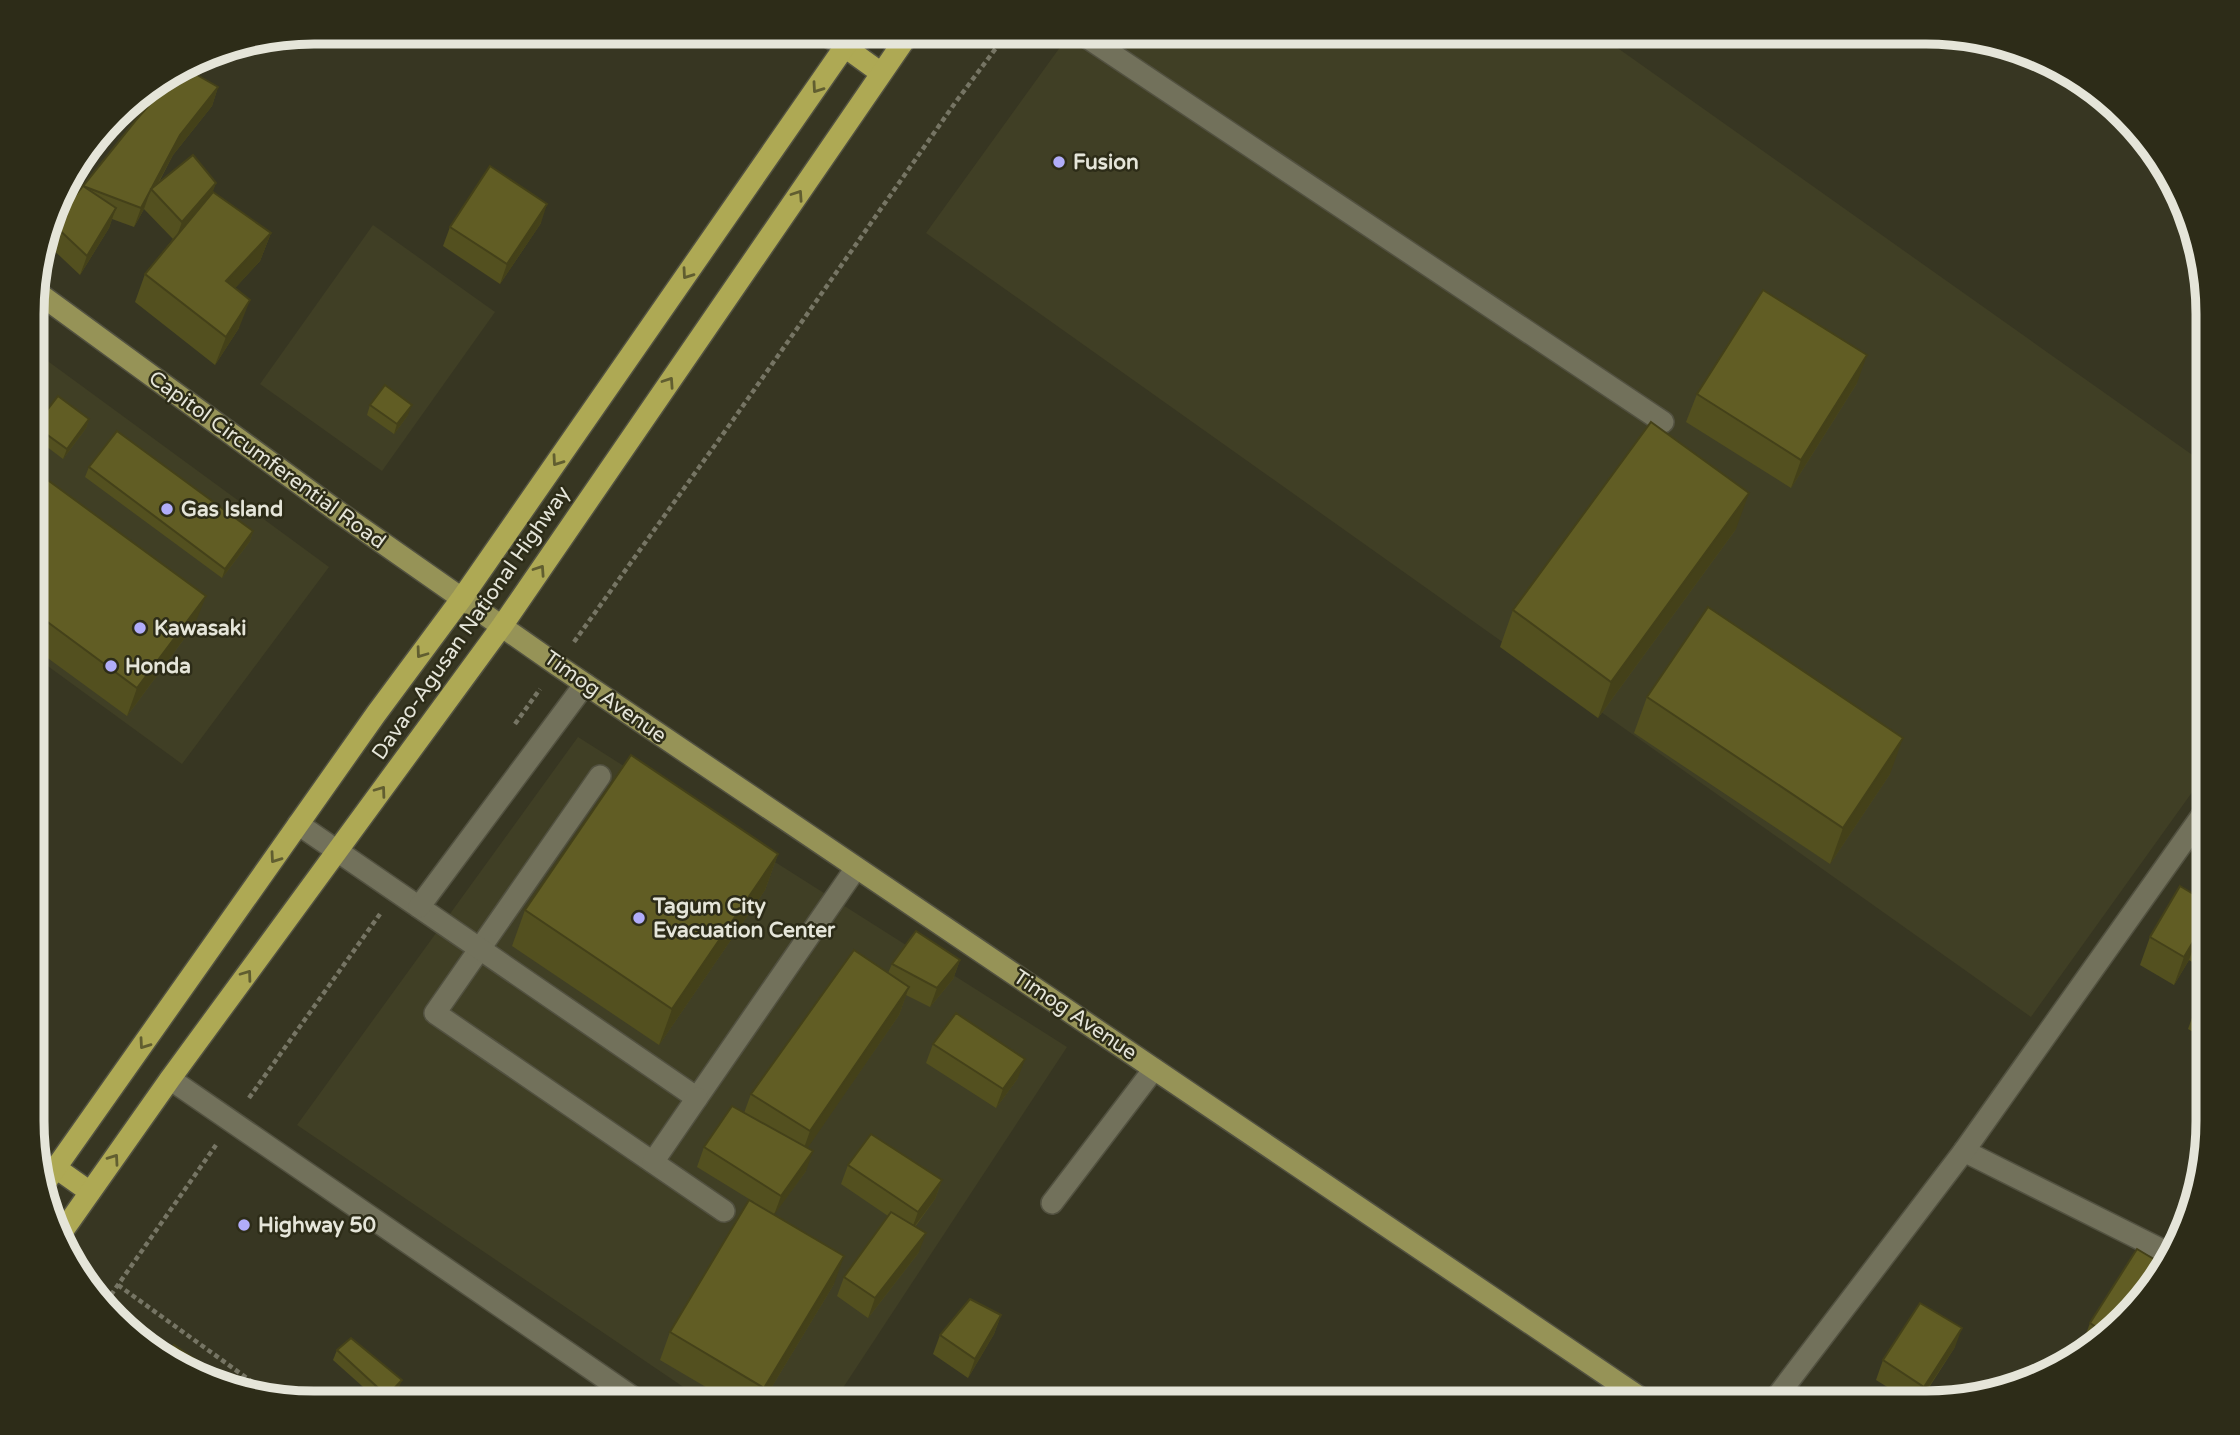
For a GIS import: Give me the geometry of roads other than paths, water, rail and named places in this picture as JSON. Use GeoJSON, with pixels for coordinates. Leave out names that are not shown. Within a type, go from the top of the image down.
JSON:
{"type":"FeatureCollection","features":[{"type":"Feature","properties":{"kind":"highway","name":"Davao-Agusan National Highway"},"geometry":{"type":"LineString","coordinates":[[50,1177],[298,824],[462,598],[847,44]]}},
{"type":"Feature","properties":{"kind":"highway"},"geometry":{"type":"LineString","coordinates":[[855,44],[881,73]]}},
{"type":"Feature","properties":{"kind":"highway","name":"Davao-Agusan National Highway"},"geometry":{"type":"LineString","coordinates":[[65,1227],[170,1079],[502,626],[902,44]]}},
{"type":"Feature","properties":{"kind":"highway"},"geometry":{"type":"LineString","coordinates":[[56,1168],[90,1192]]}},
{"type":"Feature","properties":{"kind":"main road","name":"Capitol Circumferential Road"},"geometry":{"type":"LineString","coordinates":[[44,297],[337,512],[502,626]]}},
{"type":"Feature","properties":{"kind":"main road","name":"Timog Avenue"},"geometry":{"type":"LineString","coordinates":[[502,626],[1630,1391]]}},
{"type":"Feature","properties":{"kind":"street"},"geometry":{"type":"LineString","coordinates":[[1097,44],[1663,422]]}},
{"type":"Feature","properties":{"kind":"street"},"geometry":{"type":"LineString","coordinates":[[419,907],[585,684]]}},
{"type":"Feature","properties":{"kind":"street"},"geometry":{"type":"LineString","coordinates":[[600,776],[435,1013],[724,1211]]}},
{"type":"Feature","properties":{"kind":"street"},"geometry":{"type":"LineString","coordinates":[[298,824],[697,1098]]}},
{"type":"Feature","properties":{"kind":"street"},"geometry":{"type":"LineString","coordinates":[[1781,1391],[1964,1151],[2196,824]]}},
{"type":"Feature","properties":{"kind":"street"},"geometry":{"type":"LineString","coordinates":[[653,1162],[856,868]]}},
{"type":"Feature","properties":{"kind":"street"},"geometry":{"type":"LineString","coordinates":[[1052,1203],[1154,1069]]}},
{"type":"Feature","properties":{"kind":"street"},"geometry":{"type":"LineString","coordinates":[[170,1079],[625,1391]]}},
{"type":"Feature","properties":{"kind":"street"},"geometry":{"type":"LineString","coordinates":[[1964,1151],[2163,1250]]}},
{"type":"Feature","properties":{"kind":"place","name":"Fusion"},"geometry":{"type":"Point","coordinates":[1059,162]}},
{"type":"Feature","properties":{"kind":"place","name":"Gas Island"},"geometry":{"type":"Point","coordinates":[167,509]}},
{"type":"Feature","properties":{"kind":"place","name":"Kawasaki"},"geometry":{"type":"Point","coordinates":[140,628]}},
{"type":"Feature","properties":{"kind":"place","name":"Honda"},"geometry":{"type":"Point","coordinates":[111,666]}},
{"type":"Feature","properties":{"kind":"place","name":"Tagum City Evacuation Center"},"geometry":{"type":"Point","coordinates":[639,918]}},
{"type":"Feature","properties":{"kind":"place","name":"Highway 50"},"geometry":{"type":"Point","coordinates":[244,1225]}}]}
